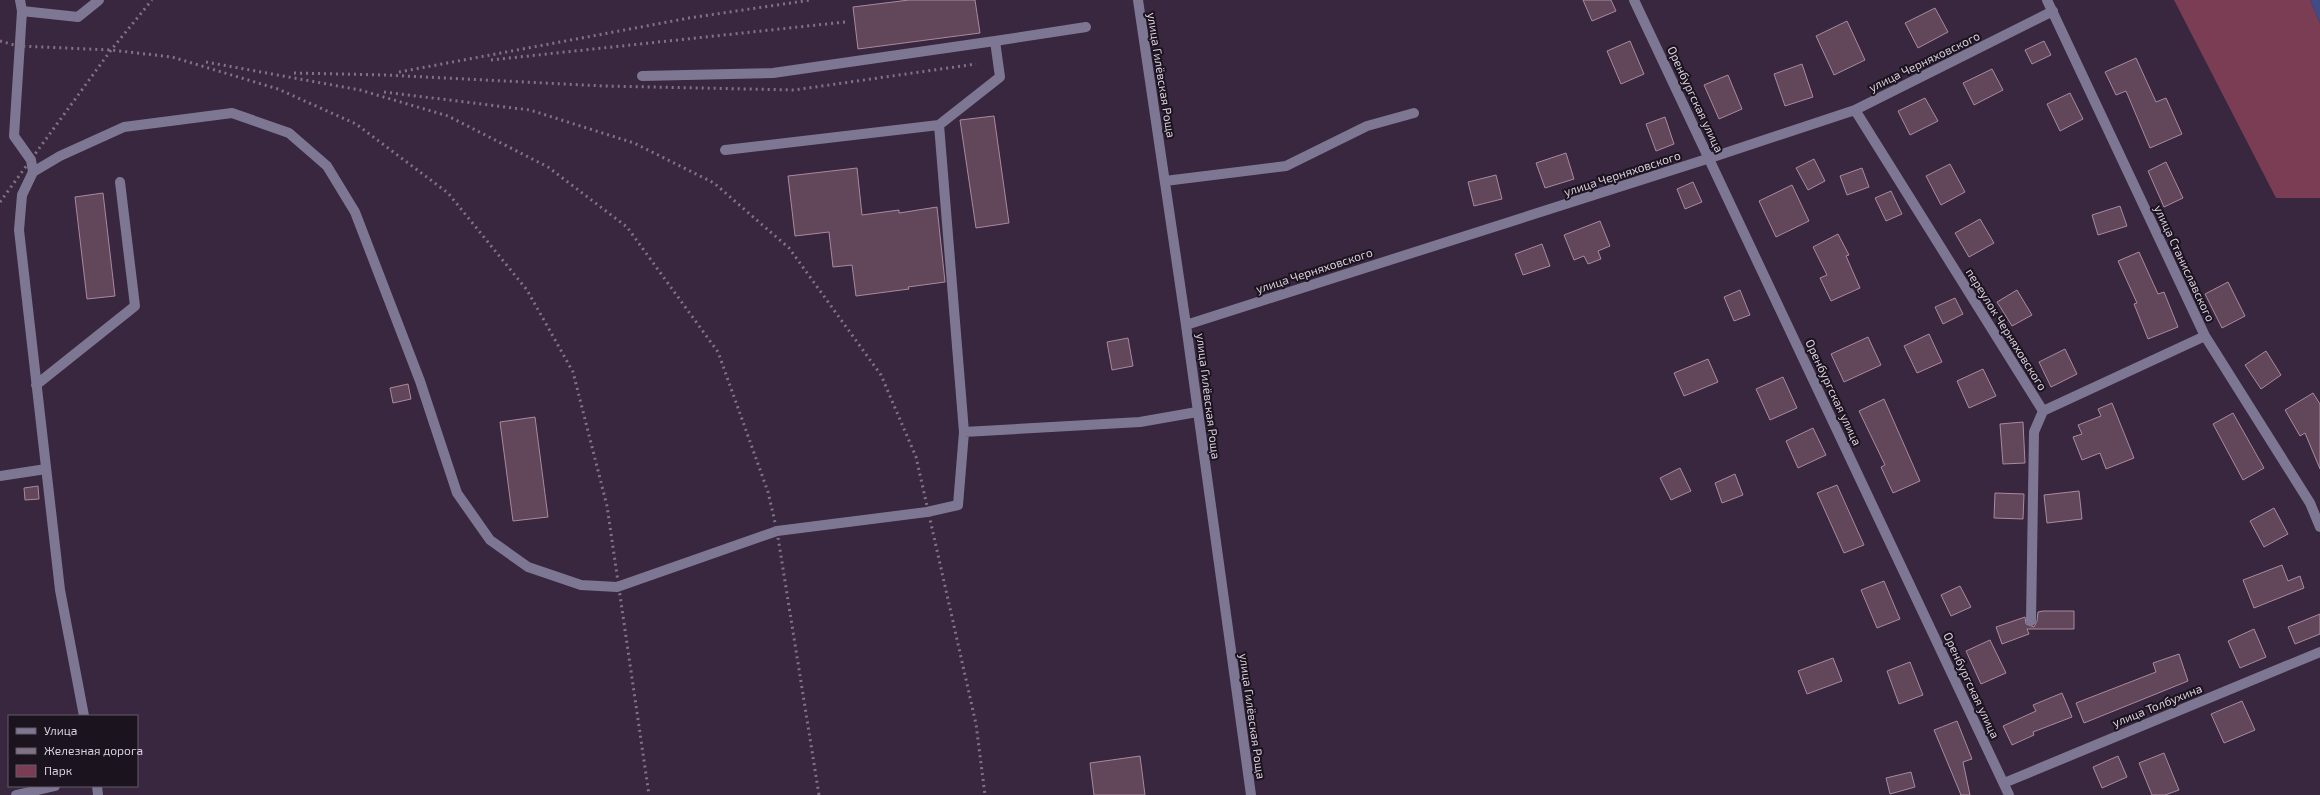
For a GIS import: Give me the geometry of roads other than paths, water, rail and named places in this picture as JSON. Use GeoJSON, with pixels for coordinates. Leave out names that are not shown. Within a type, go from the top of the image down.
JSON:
{"type":"FeatureCollection","features":[{"type":"Feature","properties":{"kind":"street"},"geometry":{"type":"LineString","coordinates":[[20,0],[22,11],[14,136],[31,160],[33,172]]}},
{"type":"Feature","properties":{"kind":"street"},"geometry":{"type":"LineString","coordinates":[[22,11],[78,18],[99,0]]}},
{"type":"Feature","properties":{"kind":"street","name":"улица Гилёвская Роща"},"geometry":{"type":"LineString","coordinates":[[1138,0],[1186,325],[1251,795]]}},
{"type":"Feature","properties":{"kind":"street","name":"Оренбургская улица"},"geometry":{"type":"LineString","coordinates":[[1634,0],[1710,158],[2009,795]]}},
{"type":"Feature","properties":{"kind":"street","name":"улица Станиславского"},"geometry":{"type":"LineString","coordinates":[[2047,0],[2205,336],[2310,504],[2320,527]]}},
{"type":"Feature","properties":{"kind":"street","name":"улица Черняховского"},"geometry":{"type":"LineString","coordinates":[[1186,325],[1710,158],[1855,110],[2053,11]]}},
{"type":"Feature","properties":{"kind":"street"},"geometry":{"type":"LineString","coordinates":[[642,76],[773,74],[1086,27]]}},
{"type":"Feature","properties":{"kind":"street"},"geometry":{"type":"LineString","coordinates":[[726,150],[939,125],[1000,77],[995,41]]}},
{"type":"Feature","properties":{"kind":"street","name":"переулок Черняховского"},"geometry":{"type":"LineString","coordinates":[[1855,110],[2043,411]]}},
{"type":"Feature","properties":{"kind":"street"},"geometry":{"type":"LineString","coordinates":[[84,715],[60,590],[19,230],[22,195],[33,172],[60,156],[124,127],[232,113],[289,133],[327,166],[355,212],[420,381],[457,493],[490,540],[528,567],[581,585],[618,586],[777,531],[927,512],[958,505],[964,432],[939,125]]}},
{"type":"Feature","properties":{"kind":"street"},"geometry":{"type":"LineString","coordinates":[[1165,181],[1286,166],[1367,126],[1414,113]]}},
{"type":"Feature","properties":{"kind":"street"},"geometry":{"type":"LineString","coordinates":[[36,385],[135,306],[120,182]]}},
{"type":"Feature","properties":{"kind":"street"},"geometry":{"type":"LineString","coordinates":[[2030,620],[2034,432],[2043,411],[2205,336]]}},
{"type":"Feature","properties":{"kind":"street"},"geometry":{"type":"LineString","coordinates":[[964,432],[1140,422],[1197,412]]}},
{"type":"Feature","properties":{"kind":"street"},"geometry":{"type":"LineString","coordinates":[[0,476],[46,469]]}},
{"type":"Feature","properties":{"kind":"street","name":"улица Толбухина"},"geometry":{"type":"LineString","coordinates":[[2004,783],[2320,652]]}},
{"type":"Feature","properties":{"kind":"street"},"geometry":{"type":"LineString","coordinates":[[16,795],[51,787]]}},
{"type":"Feature","properties":{"kind":"water"},"geometry":{"type":"Polygon","coordinates":[[[2310,0],[2320,0],[2320,23],[2310,0]]]}},
{"type":"Feature","properties":{"kind":"railway"},"geometry":{"type":"LineString","coordinates":[[0,202],[111,50],[152,0]]}},
{"type":"Feature","properties":{"kind":"railway"},"geometry":{"type":"LineString","coordinates":[[399,72],[689,18],[811,0]]}},
{"type":"Feature","properties":{"kind":"railway"},"geometry":{"type":"LineString","coordinates":[[491,60],[845,22]]}},
{"type":"Feature","properties":{"kind":"railway"},"geometry":{"type":"LineString","coordinates":[[0,41],[18,46],[111,50],[172,57],[278,89],[356,124],[448,193],[527,290],[573,372],[607,506],[649,795]]}},
{"type":"Feature","properties":{"kind":"railway"},"geometry":{"type":"LineString","coordinates":[[206,62],[360,90],[448,116],[548,167],[627,227],[718,352],[768,492],[777,531],[819,795]]}},
{"type":"Feature","properties":{"kind":"railway"},"geometry":{"type":"LineString","coordinates":[[294,73],[385,75],[604,86],[794,90],[976,64]]}},
{"type":"Feature","properties":{"kind":"railway"},"geometry":{"type":"LineString","coordinates":[[384,92],[530,110],[634,143],[714,183],[789,248],[881,375],[916,457],[976,724],[985,795]]}}]}
